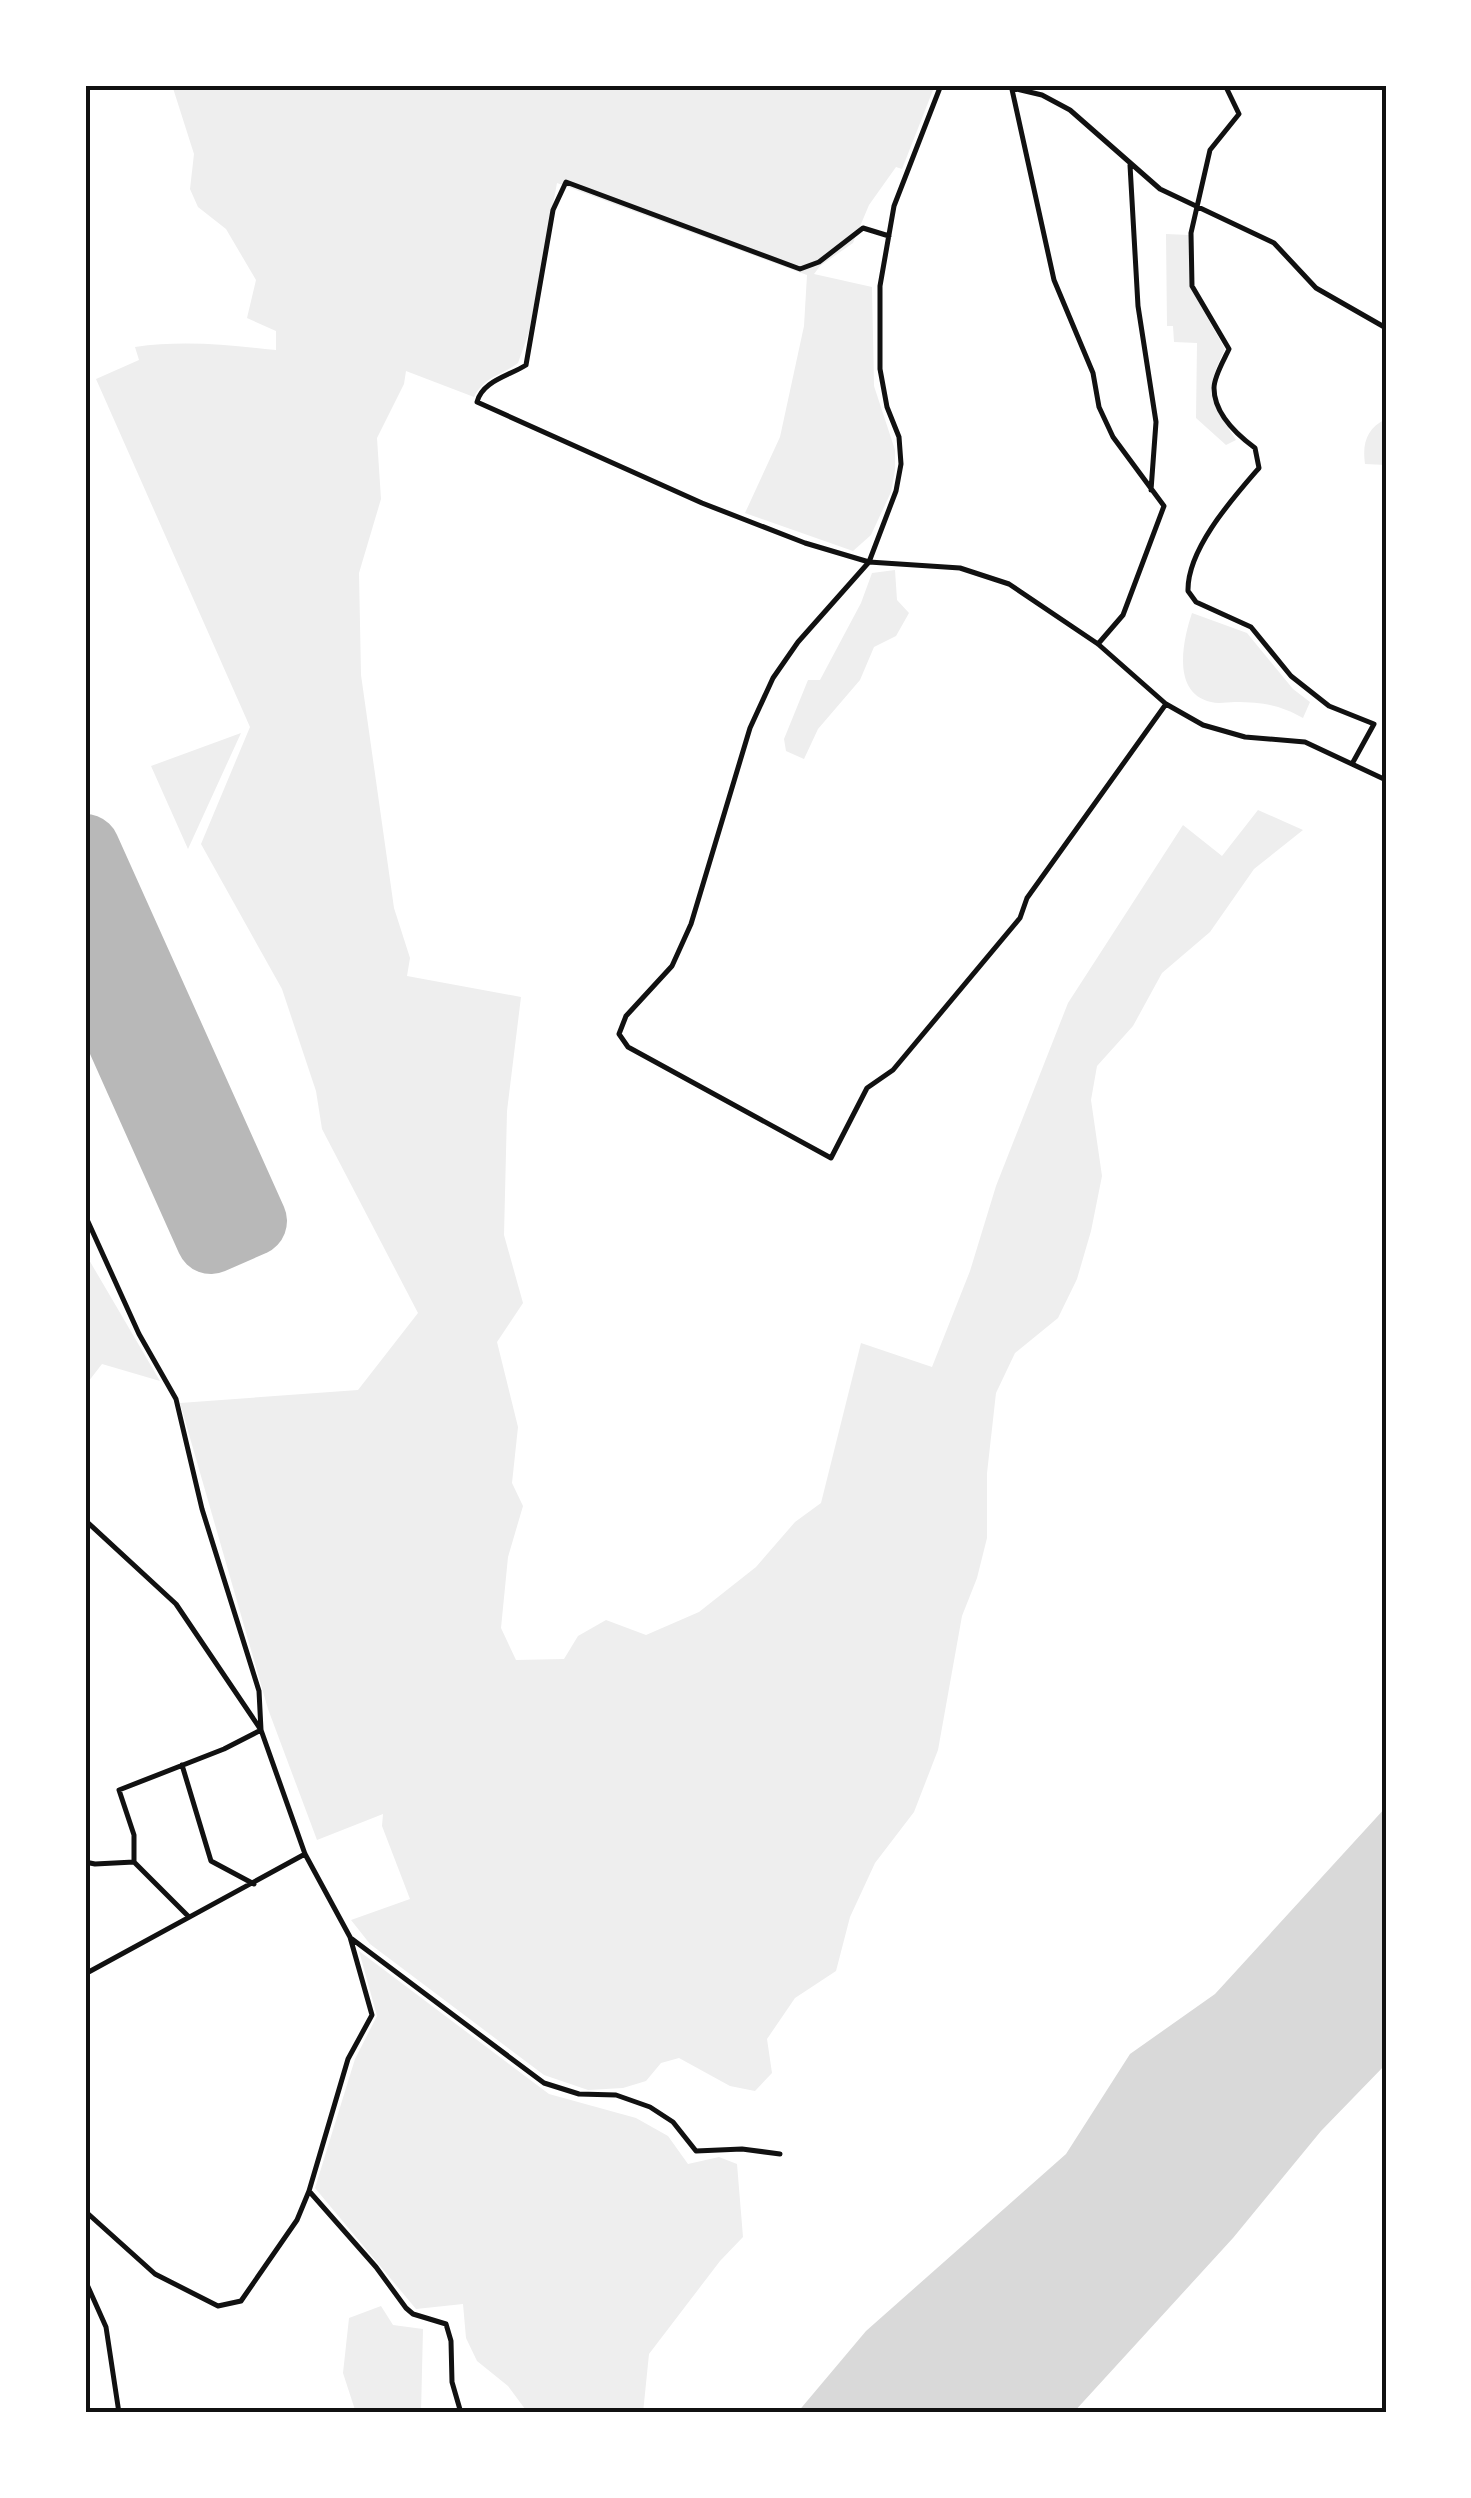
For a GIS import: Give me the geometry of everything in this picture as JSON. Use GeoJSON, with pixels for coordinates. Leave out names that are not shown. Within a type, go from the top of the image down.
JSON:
{"type":"FeatureCollection","features":[{"type":"Feature","properties":{"kind":"street"},"geometry":{"type":"LineString","coordinates":[[941,85],[894,206],[880,286],[880,369],[902,464],[896,490],[868,562],[798,642],[774,678],[750,728],[691,924],[672,966],[626,1016],[619,1034],[628,1046],[830,1158],[868,1088],[893,1070],[1020,918],[1027,898],[1166,704]]}},
{"type":"Feature","properties":{"kind":"street"},"geometry":{"type":"LineString","coordinates":[[1225,85],[1239,114],[1210,150],[1192,233],[1192,286],[1229,349],[1213,386],[1219,407],[1234,432],[1255,448],[1259,468],[1202,544],[1188,578],[1188,590],[1196,602],[1252,627],[1308,690],[1329,706],[1374,724],[1352,764]]}},
{"type":"Feature","properties":{"kind":"street"},"geometry":{"type":"LineString","coordinates":[[1098,644],[1122,616],[1164,506],[1113,437],[1099,408],[1093,373],[1054,280],[1012,86],[1042,95],[1070,110],[1160,189],[1274,242],[1316,288],[1386,328]]}},
{"type":"Feature","properties":{"kind":"street"},"geometry":{"type":"LineString","coordinates":[[1130,165],[1138,306],[1156,422],[1152,490]]}},
{"type":"Feature","properties":{"kind":"street"},"geometry":{"type":"LineString","coordinates":[[889,236],[863,228],[819,262],[800,269],[566,182],[554,210],[526,365],[493,382],[479,393],[476,402],[760,526],[868,562],[960,568],[1009,584],[1098,644],[1166,704],[1203,725],[1244,738],[1305,742],[1386,780]]}},
{"type":"Feature","properties":{"kind":"street"},"geometry":{"type":"LineString","coordinates":[[85,1215],[139,1334],[176,1399],[202,1509],[259,1691],[262,1730],[305,1854],[350,1937],[372,2015],[348,2059],[297,2220],[241,2301],[218,2306],[155,2274],[85,2210]]}},
{"type":"Feature","properties":{"kind":"street"},"geometry":{"type":"LineString","coordinates":[[85,1520],[176,1604],[262,1730]]}},
{"type":"Feature","properties":{"kind":"street"},"geometry":{"type":"LineString","coordinates":[[134,1862],[134,1835],[120,1790],[262,1730]]}},
{"type":"Feature","properties":{"kind":"street"},"geometry":{"type":"LineString","coordinates":[[182,1765],[210,1861],[254,1884]]}},
{"type":"Feature","properties":{"kind":"street"},"geometry":{"type":"LineString","coordinates":[[85,1974],[305,1854]]}},
{"type":"Feature","properties":{"kind":"street"},"geometry":{"type":"LineString","coordinates":[[85,1862],[134,1862],[190,1917]]}},
{"type":"Feature","properties":{"kind":"street"},"geometry":{"type":"LineString","coordinates":[[350,1937],[544,2083],[578,2094],[616,2096],[650,2107],[673,2122],[696,2151],[742,2149],[780,2154]]}},
{"type":"Feature","properties":{"kind":"street"},"geometry":{"type":"LineString","coordinates":[[309,2191],[406,2308],[446,2324],[451,2341],[452,2382],[461,2413]]}},
{"type":"Feature","properties":{"kind":"street"},"geometry":{"type":"LineString","coordinates":[[85,2280],[106,2327],[119,2413]]}},
{"type":"Feature","properties":{"kind":"shaded area"},"geometry":{"type":"Polygon","coordinates":[[[172,85],[935,85],[902,169],[896,167],[869,205],[853,243],[814,274],[872,287],[874,386],[895,450],[891,492],[871,535],[853,551],[745,513],[780,437],[804,326],[807,275],[557,183],[529,332],[518,363],[488,380],[474,397],[406,371],[404,384],[377,438],[381,499],[359,573],[361,675],[394,908],[410,958],[407,976],[521,997],[507,1111],[504,1235],[523,1303],[497,1342],[518,1427],[512,1483],[523,1506],[508,1557],[501,1628],[516,1660],[564,1659],[578,1636],[606,1620],[646,1635],[699,1612],[756,1567],[795,1522],[821,1503],[861,1343],[932,1367],[970,1271],[996,1186],[1068,1003],[1183,825],[1222,856],[1258,810],[1303,830],[1254,869],[1210,932],[1162,973],[1133,1026],[1097,1066],[1091,1100],[1102,1176],[1091,1231],[1077,1279],[1058,1318],[1015,1353],[996,1393],[987,1473],[987,1538],[962,1616],[938,1750],[914,1812],[875,1863],[850,1917],[836,1971],[795,1998],[767,2039],[772,2073],[755,2091],[730,2086],[679,2058],[661,2063],[646,2081],[623,2088],[588,2090],[544,2075],[370,1944],[351,1920],[410,1899],[382,1826],[383,1814],[317,1840],[268,1709],[180,1403],[358,1390],[418,1313],[322,1129],[316,1091],[282,989],[201,844],[250,727],[96,379],[139,360],[135,347],[188,344],[276,350],[276,331],[247,318],[256,280],[226,229],[198,207],[190,189],[194,154],[172,85]]]}},
{"type":"Feature","properties":{"kind":"shaded area"},"geometry":{"type":"Polygon","coordinates":[[[1166,234],[1189,235],[1190,287],[1225,349],[1213,377],[1212,396],[1236,440],[1226,445],[1196,418],[1197,343],[1174,342],[1173,326],[1167,326],[1166,234]]]}},
{"type":"Feature","properties":{"kind":"shaded area"},"geometry":{"type":"Polygon","coordinates":[[[1386,419],[1386,465],[1365,464],[1367,437],[1386,419]]]}},
{"type":"Feature","properties":{"kind":"shaded area"},"geometry":{"type":"Polygon","coordinates":[[[895,570],[897,600],[909,613],[896,636],[874,647],[860,680],[818,729],[804,759],[786,751],[784,739],[808,680],[820,680],[861,603],[872,573],[895,570]]]}},
{"type":"Feature","properties":{"kind":"shaded area"},"geometry":{"type":"Polygon","coordinates":[[[1192,613],[1247,633],[1293,689],[1310,702],[1303,718],[1270,705],[1214,703],[1198,697],[1185,677],[1183,664],[1192,613]]]}},
{"type":"Feature","properties":{"kind":"shaded area"},"geometry":{"type":"Polygon","coordinates":[[[241,733],[188,849],[151,766],[241,733]]]}},
{"type":"Feature","properties":{"kind":"shaded area"},"geometry":{"type":"Polygon","coordinates":[[[85,1253],[160,1381],[102,1364],[85,1386],[85,1253]]]}},
{"type":"Feature","properties":{"kind":"shaded area"},"geometry":{"type":"Polygon","coordinates":[[[1386,1807],[1386,2064],[1321,2131],[1233,2238],[1073,2413],[797,2413],[866,2331],[1066,2154],[1130,2054],[1215,1994],[1386,1807]]]}},
{"type":"Feature","properties":{"kind":"shaded area"},"geometry":{"type":"Polygon","coordinates":[[[359,1951],[549,2094],[636,2118],[668,2136],[688,2164],[719,2157],[737,2164],[743,2237],[649,2354],[643,2413],[528,2413],[508,2386],[477,2361],[466,2338],[463,2304],[416,2309],[315,2188],[355,2059],[377,2016],[359,1951]]]}},
{"type":"Feature","properties":{"kind":"shaded area"},"geometry":{"type":"Polygon","coordinates":[[[381,2306],[393,2325],[423,2329],[421,2413],[356,2413],[343,2373],[349,2318],[381,2306]]]}},
{"type":"Feature","properties":{"kind":"runway"},"geometry":{"type":"LineString","coordinates":[[85,849],[252,1221],[211,1239],[85,957]]}}]}
